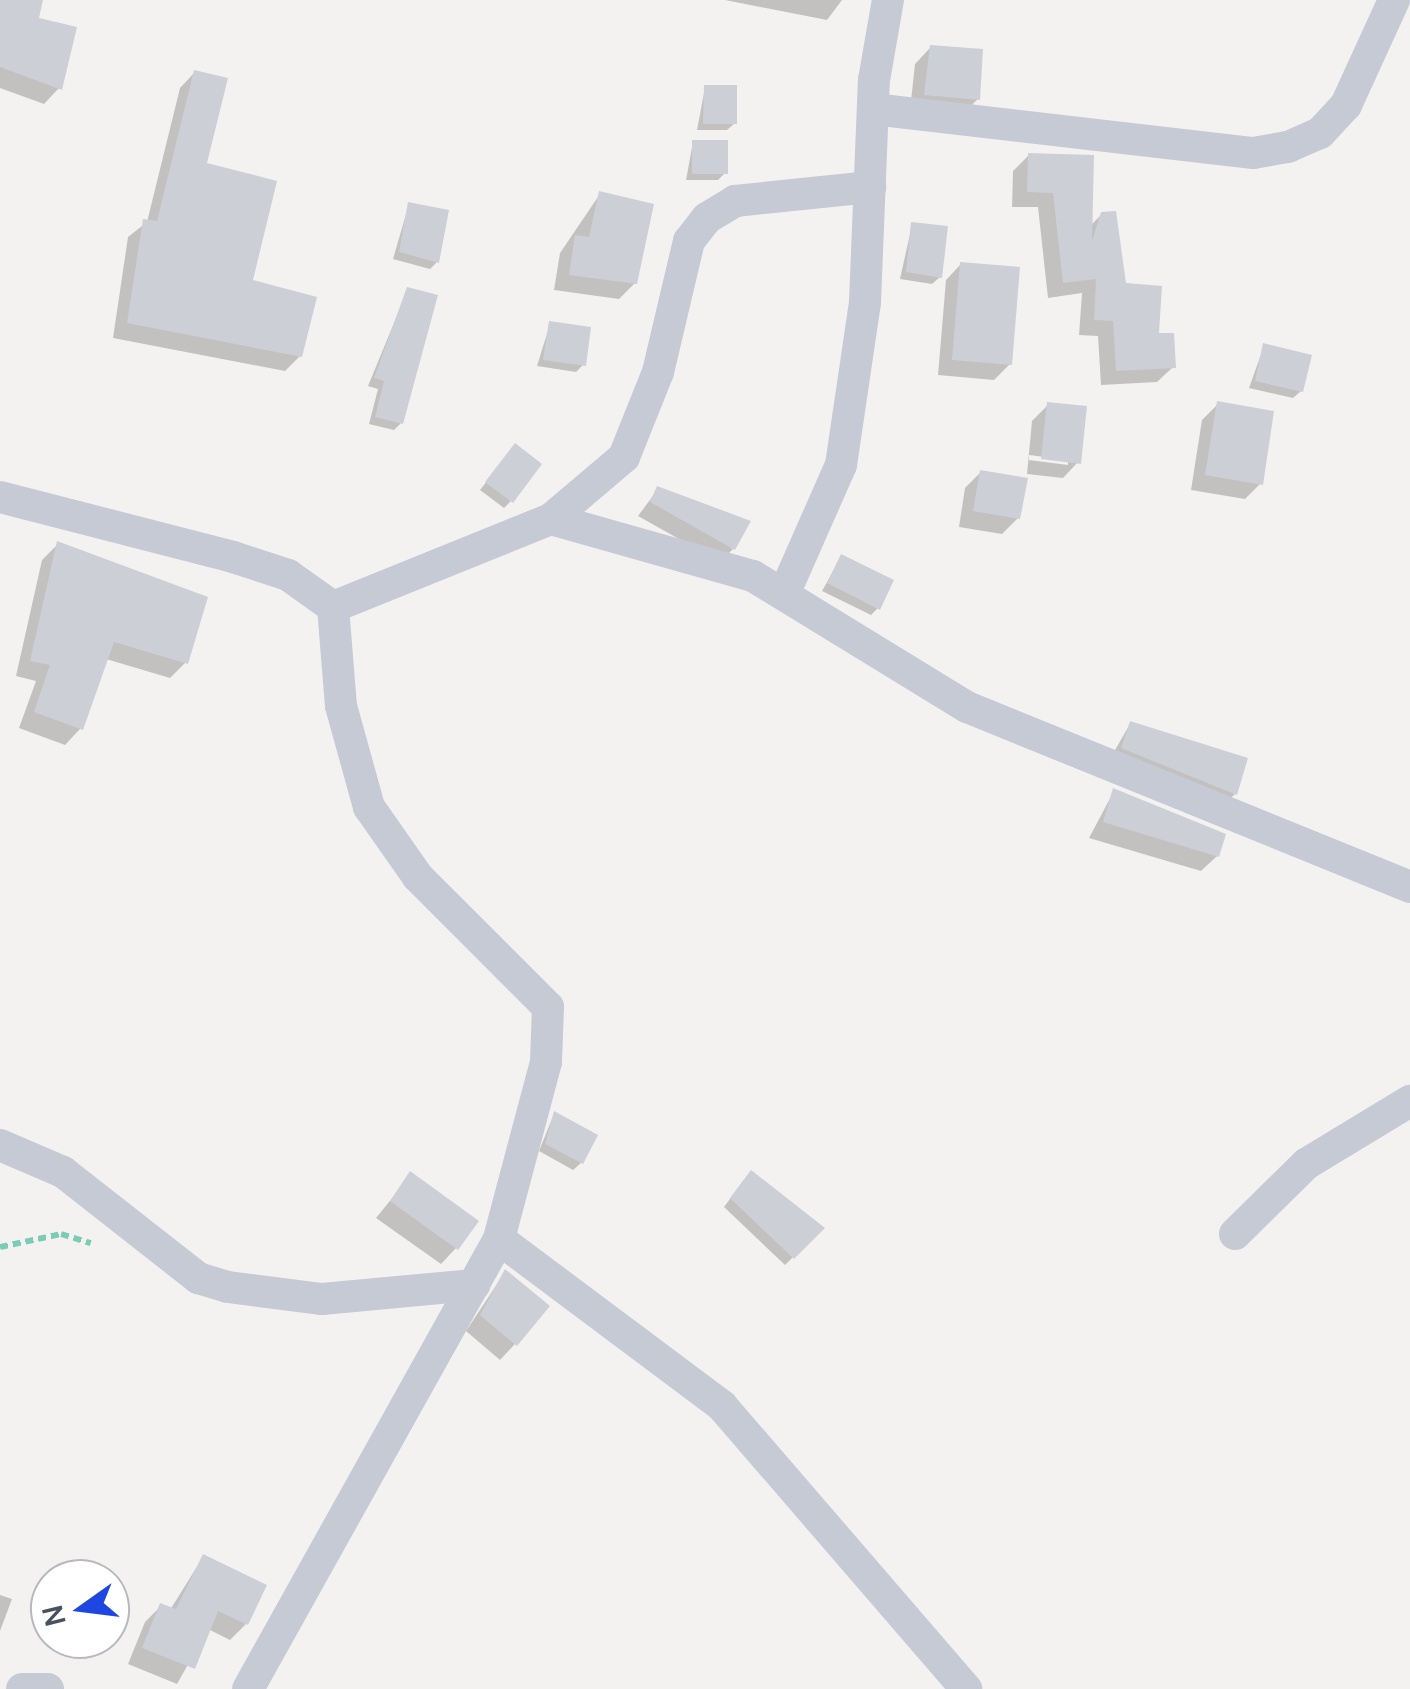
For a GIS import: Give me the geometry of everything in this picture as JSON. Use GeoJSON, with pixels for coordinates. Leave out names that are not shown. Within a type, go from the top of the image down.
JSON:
{"type":"FeatureCollection","features":[{"type":"Feature","properties":{"kind":"street"},"geometry":{"type":"LineString","coordinates":[[784,594],[842,466],[870,187],[874,108],[888,0]]}},
{"type":"Feature","properties":{"kind":"street"},"geometry":{"type":"LineString","coordinates":[[874,108],[1253,152],[1288,147],[1320,133],[1346,105],[1394,0]]}},
{"type":"Feature","properties":{"kind":"street"},"geometry":{"type":"LineString","coordinates":[[334,607],[550,519],[624,456],[658,372],[689,240],[708,218],[735,202],[870,187]]}},
{"type":"Feature","properties":{"kind":"street"},"geometry":{"type":"LineString","coordinates":[[0,497],[252,563],[334,607]]}},
{"type":"Feature","properties":{"kind":"street"},"geometry":{"type":"LineString","coordinates":[[550,519],[675,547],[784,594],[968,707],[1410,887]]}},
{"type":"Feature","properties":{"kind":"street"},"geometry":{"type":"LineString","coordinates":[[248,1689],[500,1239],[546,1062],[548,1006],[418,877],[369,807],[341,706],[334,607]]}},
{"type":"Feature","properties":{"kind":"street"},"geometry":{"type":"LineString","coordinates":[[1235,1234],[1306,1164],[1410,1100]]}},
{"type":"Feature","properties":{"kind":"street"},"geometry":{"type":"LineString","coordinates":[[0,1146],[78,1182],[198,1278],[228,1287],[322,1299],[474,1285]]}},
{"type":"Feature","properties":{"kind":"street"},"geometry":{"type":"LineString","coordinates":[[500,1239],[722,1406],[966,1689]]}},
{"type":"Feature","properties":{"kind":"street"},"geometry":{"type":"LineString","coordinates":[[22,1689],[48,1689]]}},
{"type":"Feature","properties":{"kind":"path"},"geometry":{"type":"LineString","coordinates":[[0,1248],[61,1234],[108,1248]]}},
{"type":"Feature","properties":{"kind":"building"},"geometry":{"type":"Polygon","coordinates":[[[0,0],[43,0],[39,18],[77,27],[62,90],[0,67],[0,0]]]}},
{"type":"Feature","properties":{"kind":"building"},"geometry":{"type":"Polygon","coordinates":[[[930,45],[983,49],[980,100],[924,95],[930,45]]]}},
{"type":"Feature","properties":{"kind":"building"},"geometry":{"type":"Polygon","coordinates":[[[194,70],[228,78],[207,163],[277,181],[253,280],[317,297],[302,357],[127,323],[143,219],[157,221],[194,70]]]}},
{"type":"Feature","properties":{"kind":"building"},"geometry":{"type":"Polygon","coordinates":[[[704,85],[737,85],[737,124],[703,124],[704,85]]]}},
{"type":"Feature","properties":{"kind":"building"},"geometry":{"type":"Polygon","coordinates":[[[692,140],[728,140],[728,174],[692,174],[692,140]]]}},
{"type":"Feature","properties":{"kind":"building"},"geometry":{"type":"Polygon","coordinates":[[[1028,153],[1094,155],[1092,241],[1101,212],[1116,211],[1126,283],[1162,286],[1159,333],[1174,333],[1176,368],[1116,371],[1113,321],[1094,320],[1096,279],[1063,283],[1053,193],[1027,192],[1028,153]]]}},
{"type":"Feature","properties":{"kind":"building"},"geometry":{"type":"Polygon","coordinates":[[[599,191],[654,204],[637,284],[569,275],[575,235],[589,237],[599,191]]]}},
{"type":"Feature","properties":{"kind":"building"},"geometry":{"type":"Polygon","coordinates":[[[408,202],[449,210],[439,263],[399,252],[408,202]]]}},
{"type":"Feature","properties":{"kind":"building"},"geometry":{"type":"Polygon","coordinates":[[[911,222],[948,226],[942,278],[906,272],[911,222]]]}},
{"type":"Feature","properties":{"kind":"building"},"geometry":{"type":"Polygon","coordinates":[[[960,262],[1020,267],[1012,365],[952,360],[960,262]]]}},
{"type":"Feature","properties":{"kind":"building"},"geometry":{"type":"Polygon","coordinates":[[[407,287],[438,295],[403,424],[375,417],[384,381],[374,378],[407,287]]]}},
{"type":"Feature","properties":{"kind":"building"},"geometry":{"type":"Polygon","coordinates":[[[549,321],[591,327],[586,366],[543,360],[549,321]]]}},
{"type":"Feature","properties":{"kind":"building"},"geometry":{"type":"Polygon","coordinates":[[[1263,343],[1312,355],[1303,392],[1255,381],[1263,343]]]}},
{"type":"Feature","properties":{"kind":"building"},"geometry":{"type":"Polygon","coordinates":[[[1217,401],[1274,411],[1263,485],[1205,475],[1217,401]]]}},
{"type":"Feature","properties":{"kind":"building"},"geometry":{"type":"Polygon","coordinates":[[[1047,402],[1087,406],[1081,464],[1041,459],[1047,402]]]}},
{"type":"Feature","properties":{"kind":"building"},"geometry":{"type":"Polygon","coordinates":[[[515,443],[542,464],[513,503],[485,482],[515,443]]]}},
{"type":"Feature","properties":{"kind":"building"},"geometry":{"type":"Polygon","coordinates":[[[980,470],[1028,478],[1020,519],[973,511],[980,470]]]}},
{"type":"Feature","properties":{"kind":"building"},"geometry":{"type":"Polygon","coordinates":[[[657,486],[751,521],[735,550],[650,502],[657,486]]]}},
{"type":"Feature","properties":{"kind":"building"},"geometry":{"type":"Polygon","coordinates":[[[57,541],[208,597],[188,664],[114,642],[83,730],[34,712],[50,665],[30,661],[57,541]]]}},
{"type":"Feature","properties":{"kind":"building"},"geometry":{"type":"Polygon","coordinates":[[[841,554],[894,580],[880,610],[827,583],[841,554]]]}},
{"type":"Feature","properties":{"kind":"building"},"geometry":{"type":"Polygon","coordinates":[[[1130,721],[1248,758],[1237,795],[1121,748],[1130,721]]]}},
{"type":"Feature","properties":{"kind":"building"},"geometry":{"type":"Polygon","coordinates":[[[1113,788],[1226,834],[1219,857],[1103,822],[1113,788]]]}},
{"type":"Feature","properties":{"kind":"building"},"geometry":{"type":"Polygon","coordinates":[[[554,1111],[598,1135],[583,1164],[545,1144],[554,1111]]]}},
{"type":"Feature","properties":{"kind":"building"},"geometry":{"type":"Polygon","coordinates":[[[751,1170],[825,1228],[794,1259],[730,1198],[751,1170]]]}},
{"type":"Feature","properties":{"kind":"building"},"geometry":{"type":"Polygon","coordinates":[[[410,1171],[479,1221],[458,1250],[390,1201],[410,1171]]]}},
{"type":"Feature","properties":{"kind":"building"},"geometry":{"type":"Polygon","coordinates":[[[505,1269],[550,1306],[517,1346],[480,1315],[505,1269]]]}},
{"type":"Feature","properties":{"kind":"building"},"geometry":{"type":"Polygon","coordinates":[[[203,1554],[267,1585],[248,1625],[218,1611],[195,1669],[142,1648],[160,1603],[176,1609],[203,1554]]]}}]}
